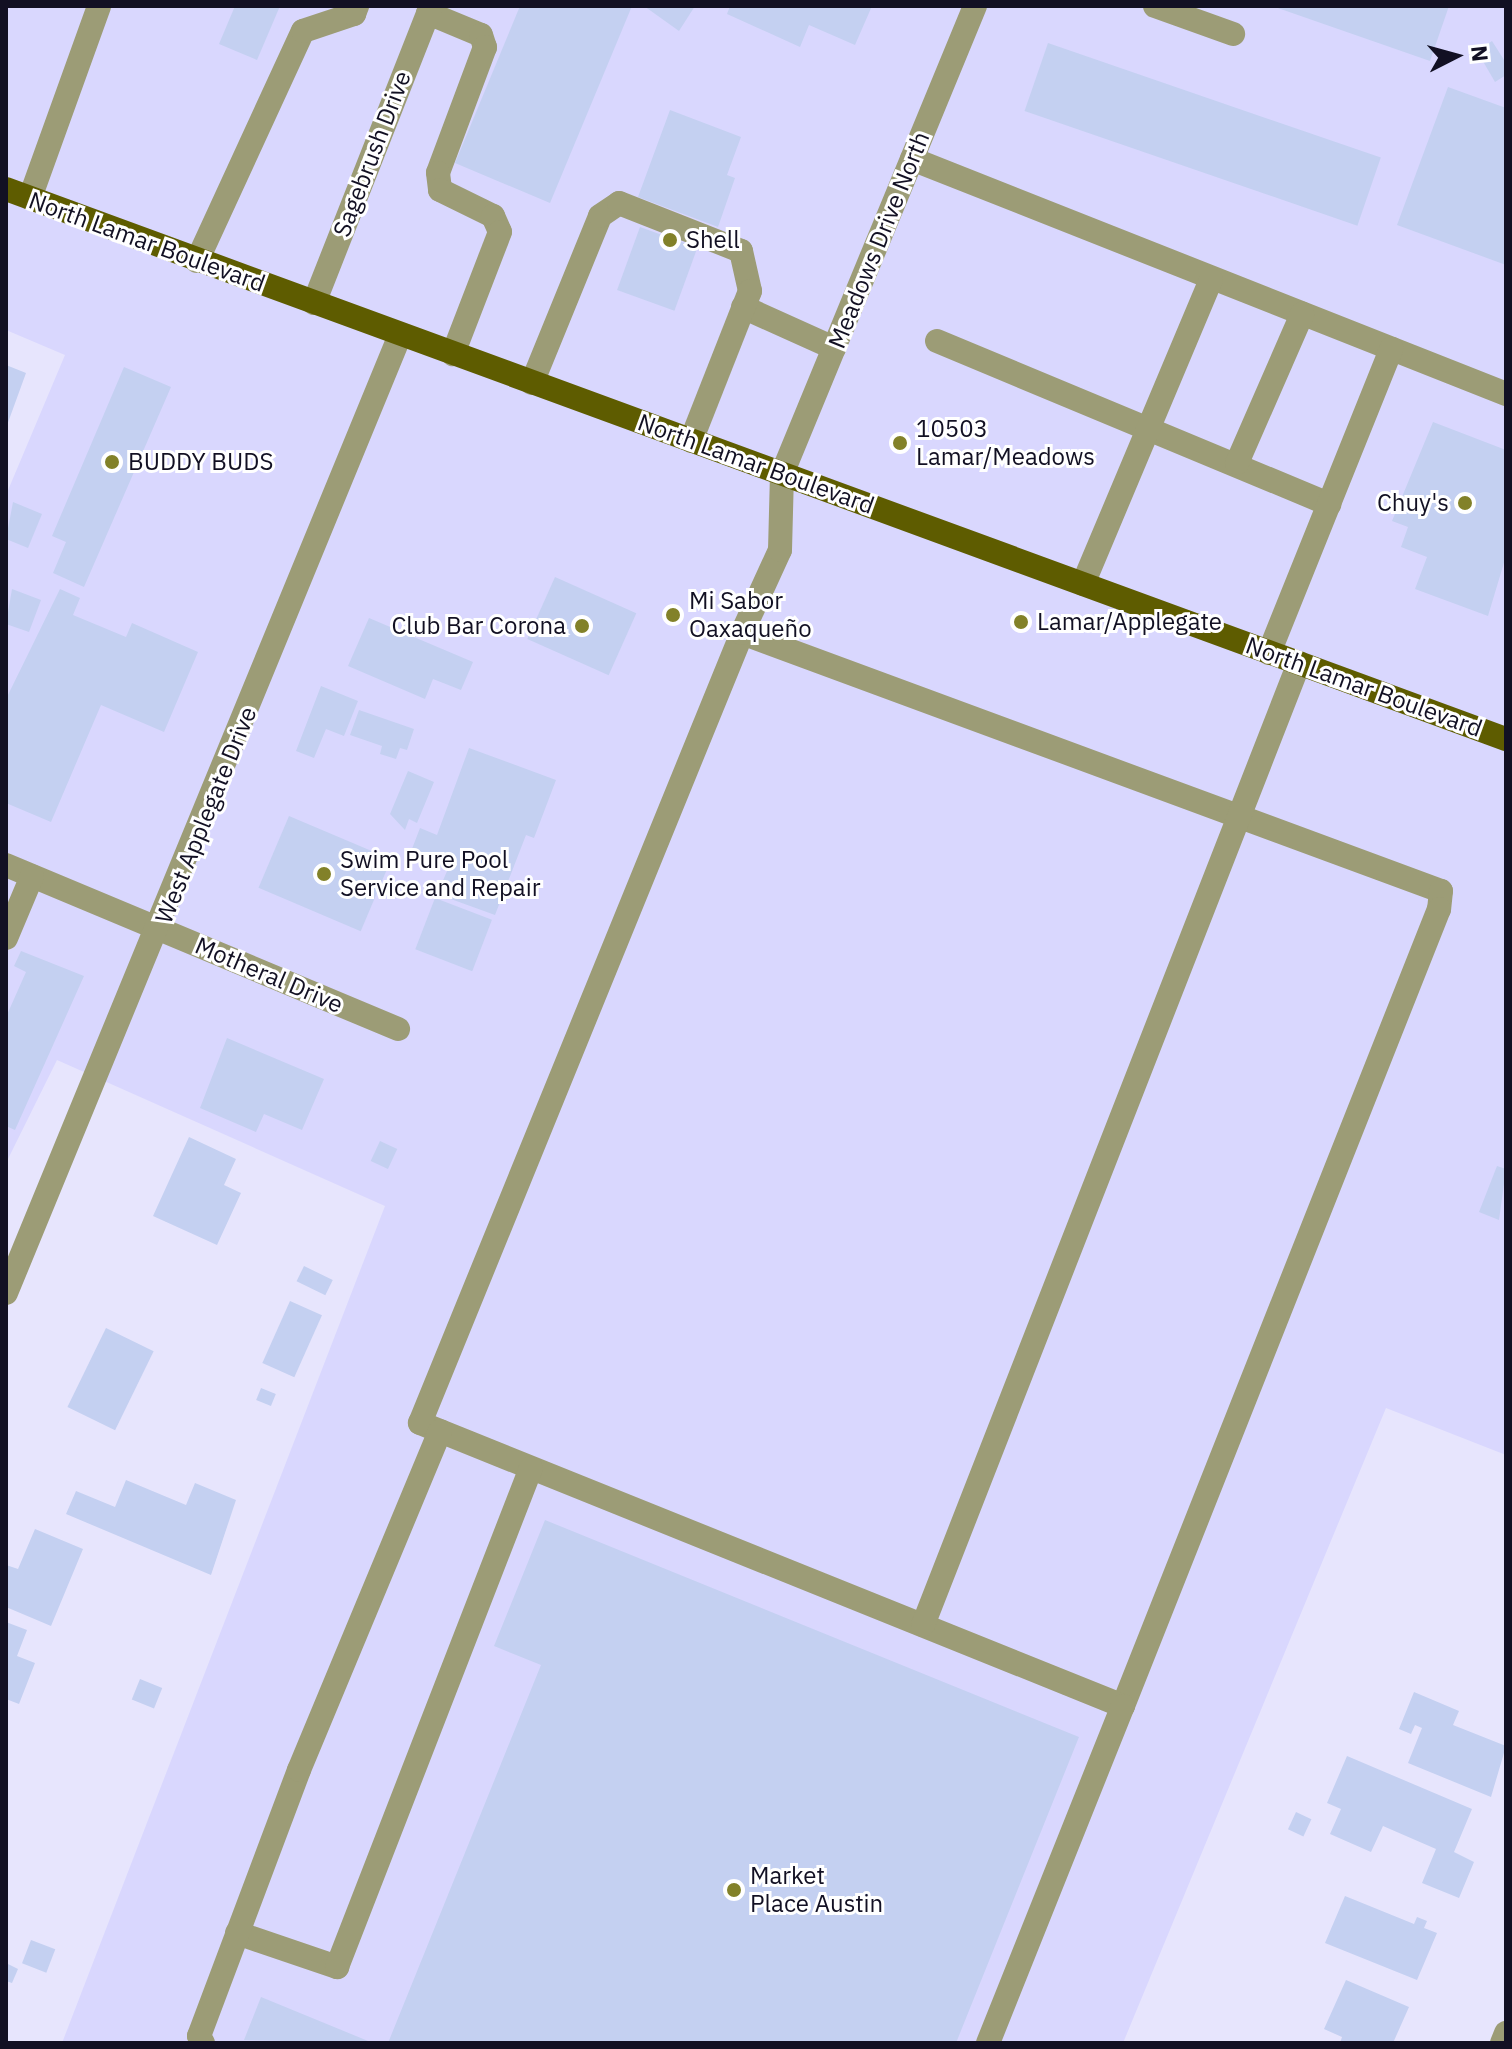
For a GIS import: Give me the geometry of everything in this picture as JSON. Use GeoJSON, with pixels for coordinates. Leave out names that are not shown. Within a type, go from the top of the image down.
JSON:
{"type":"FeatureCollection","features":[{"type":"Feature","properties":{"kind":"main road","name":"North Lamar Boulevard"},"geometry":{"type":"LineString","coordinates":[[6,189],[1506,739]]}},
{"type":"Feature","properties":{"kind":"street"},"geometry":{"type":"LineString","coordinates":[[30,198],[99,6]]}},
{"type":"Feature","properties":{"kind":"street"},"geometry":{"type":"LineString","coordinates":[[197,261],[303,31],[354,14],[357,6]]}},
{"type":"Feature","properties":{"kind":"street","name":"Meadows Drive North"},"geometry":{"type":"LineString","coordinates":[[782,474],[975,6]]}},
{"type":"Feature","properties":{"kind":"street"},"geometry":{"type":"LineString","coordinates":[[1155,6],[1233,34]]}},
{"type":"Feature","properties":{"kind":"street"},"geometry":{"type":"LineString","coordinates":[[429,9],[481,35],[485,47],[438,173],[440,190],[493,216],[500,232],[453,354]]}},
{"type":"Feature","properties":{"kind":"street","name":"Sagebrush Drive"},"geometry":{"type":"LineString","coordinates":[[314,303],[429,9]]}},
{"type":"Feature","properties":{"kind":"street"},"geometry":{"type":"LineString","coordinates":[[912,159],[1211,280],[1506,394]]}},
{"type":"Feature","properties":{"kind":"street"},"geometry":{"type":"LineString","coordinates":[[532,383],[600,216],[619,203],[741,251],[750,291],[691,441]]}},
{"type":"Feature","properties":{"kind":"street"},"geometry":{"type":"LineString","coordinates":[[1083,584],[1211,280]]}},
{"type":"Feature","properties":{"kind":"street"},"geometry":{"type":"LineString","coordinates":[[743,307],[834,348]]}},
{"type":"Feature","properties":{"kind":"street"},"geometry":{"type":"LineString","coordinates":[[1237,463],[1302,314]]}},
{"type":"Feature","properties":{"kind":"street","name":"West Applegate Drive"},"geometry":{"type":"LineString","coordinates":[[6,1293],[160,929],[400,335]]}},
{"type":"Feature","properties":{"kind":"street"},"geometry":{"type":"LineString","coordinates":[[937,341],[1150,425],[1329,504]]}},
{"type":"Feature","properties":{"kind":"street"},"geometry":{"type":"LineString","coordinates":[[1269,653],[1391,349]]}},
{"type":"Feature","properties":{"kind":"street"},"geometry":{"type":"LineString","coordinates":[[782,474],[780,550],[742,633],[420,1423],[1123,1706]]}},
{"type":"Feature","properties":{"kind":"street"},"geometry":{"type":"LineString","coordinates":[[742,633],[1429,882],[1441,891],[1439,909],[988,2043]]}},
{"type":"Feature","properties":{"kind":"street"},"geometry":{"type":"LineString","coordinates":[[923,1625],[1299,663]]}},
{"type":"Feature","properties":{"kind":"street","name":"Motheral Drive"},"geometry":{"type":"LineString","coordinates":[[6,865],[398,1029]]}},
{"type":"Feature","properties":{"kind":"street"},"geometry":{"type":"LineString","coordinates":[[6,938],[32,876]]}},
{"type":"Feature","properties":{"kind":"street"},"geometry":{"type":"LineString","coordinates":[[203,2043],[199,2036],[237,1933],[440,1431]]}},
{"type":"Feature","properties":{"kind":"street"},"geometry":{"type":"LineString","coordinates":[[237,1933],[337,1967],[531,1468]]}},
{"type":"Feature","properties":{"kind":"street"},"geometry":{"type":"LineString","coordinates":[[1502,2043],[1506,2033]]}},
{"type":"Feature","properties":{"kind":"shaded area"},"geometry":{"type":"Polygon","coordinates":[[[6,6],[1506,6],[1506,1455],[1386,1408],[1123,2043],[62,2043],[385,1206],[57,1060],[6,1163],[6,495],[65,355],[6,330],[6,6]]]}},
{"type":"Feature","properties":{"kind":"building"},"geometry":{"type":"Polygon","coordinates":[[[235,6],[280,6],[257,60],[219,44],[235,6]]]}},
{"type":"Feature","properties":{"kind":"building"},"geometry":{"type":"Polygon","coordinates":[[[520,6],[632,6],[550,203],[455,163],[520,6]]]}},
{"type":"Feature","properties":{"kind":"building"},"geometry":{"type":"Polygon","coordinates":[[[644,6],[695,6],[679,31],[644,6]]]}},
{"type":"Feature","properties":{"kind":"building"},"geometry":{"type":"Polygon","coordinates":[[[730,6],[872,6],[855,45],[809,25],[800,47],[727,14],[730,6]]]}},
{"type":"Feature","properties":{"kind":"building"},"geometry":{"type":"Polygon","coordinates":[[[1272,6],[1449,6],[1430,61],[1272,6]]]}},
{"type":"Feature","properties":{"kind":"building"},"geometry":{"type":"Polygon","coordinates":[[[1492,41],[1506,63],[1506,75],[1495,82],[1477,51],[1492,41]]]}},
{"type":"Feature","properties":{"kind":"building"},"geometry":{"type":"Polygon","coordinates":[[[1048,43],[1381,158],[1357,226],[1025,111],[1048,43]]]}},
{"type":"Feature","properties":{"kind":"building"},"geometry":{"type":"Polygon","coordinates":[[[1448,87],[1506,108],[1506,265],[1397,225],[1448,87]]]}},
{"type":"Feature","properties":{"kind":"building"},"geometry":{"type":"Polygon","coordinates":[[[670,110],[741,137],[727,175],[735,178],[718,227],[638,197],[670,110]]]}},
{"type":"Feature","properties":{"kind":"building"},"geometry":{"type":"Polygon","coordinates":[[[640,227],[697,248],[674,311],[617,290],[640,227]]]}},
{"type":"Feature","properties":{"kind":"building"},"geometry":{"type":"Polygon","coordinates":[[[6,365],[26,373],[6,428],[6,365]]]}},
{"type":"Feature","properties":{"kind":"building","name":"BUDDY BUDS"},"geometry":{"type":"Polygon","coordinates":[[[124,367],[171,387],[84,587],[53,573],[66,542],[52,536],[124,367]]]}},
{"type":"Feature","properties":{"kind":"building"},"geometry":{"type":"Polygon","coordinates":[[[1433,422],[1506,450],[1506,556],[1488,616],[1415,589],[1427,557],[1401,547],[1408,527],[1392,521],[1433,422]]]}},
{"type":"Feature","properties":{"kind":"building"},"geometry":{"type":"Polygon","coordinates":[[[13,502],[42,514],[28,548],[6,539],[13,502]]]}},
{"type":"Feature","properties":{"kind":"building","name":"Club Bar Corona"},"geometry":{"type":"Polygon","coordinates":[[[555,577],[636,613],[609,675],[527,639],[555,577]]]}},
{"type":"Feature","properties":{"kind":"building"},"geometry":{"type":"Polygon","coordinates":[[[12,589],[41,600],[29,632],[6,624],[12,589]]]}},
{"type":"Feature","properties":{"kind":"building"},"geometry":{"type":"Polygon","coordinates":[[[60,589],[80,598],[73,615],[126,637],[132,623],[198,652],[164,732],[101,705],[51,822],[6,803],[6,699],[60,589]]]}},
{"type":"Feature","properties":{"kind":"building"},"geometry":{"type":"Polygon","coordinates":[[[369,618],[473,662],[461,690],[433,679],[425,699],[348,666],[369,618]]]}},
{"type":"Feature","properties":{"kind":"building"},"geometry":{"type":"Polygon","coordinates":[[[321,686],[358,701],[344,736],[326,729],[314,758],[296,751],[321,686]]]}},
{"type":"Feature","properties":{"kind":"building"},"geometry":{"type":"Polygon","coordinates":[[[359,710],[414,729],[407,750],[400,748],[396,759],[380,754],[382,746],[350,735],[359,710]]]}},
{"type":"Feature","properties":{"kind":"building"},"geometry":{"type":"Polygon","coordinates":[[[469,748],[556,780],[534,838],[526,835],[495,915],[437,894],[448,869],[410,854],[420,828],[437,835],[469,748]]]}},
{"type":"Feature","properties":{"kind":"building"},"geometry":{"type":"Polygon","coordinates":[[[408,771],[434,782],[417,823],[409,819],[405,830],[390,814],[408,771]]]}},
{"type":"Feature","properties":{"kind":"building","name":"Swim Pure Pool Service and Repair"},"geometry":{"type":"Polygon","coordinates":[[[289,816],[391,859],[361,931],[259,888],[289,816]]]}},
{"type":"Feature","properties":{"kind":"building"},"geometry":{"type":"Polygon","coordinates":[[[435,898],[492,920],[472,971],[415,949],[435,898]]]}},
{"type":"Feature","properties":{"kind":"building"},"geometry":{"type":"Polygon","coordinates":[[[21,951],[84,976],[15,1130],[6,1126],[6,1017],[26,972],[14,966],[21,951]]]}},
{"type":"Feature","properties":{"kind":"building"},"geometry":{"type":"Polygon","coordinates":[[[227,1038],[324,1079],[302,1130],[264,1114],[256,1132],[200,1108],[227,1038]]]}},
{"type":"Feature","properties":{"kind":"building"},"geometry":{"type":"Polygon","coordinates":[[[189,1137],[236,1159],[224,1185],[241,1193],[217,1245],[153,1216],[189,1137]]]}},
{"type":"Feature","properties":{"kind":"building"},"geometry":{"type":"Polygon","coordinates":[[[380,1141],[397,1149],[388,1169],[371,1161],[380,1141]]]}},
{"type":"Feature","properties":{"kind":"building"},"geometry":{"type":"Polygon","coordinates":[[[1497,1166],[1506,1169],[1499,1220],[1479,1212],[1497,1166]]]}},
{"type":"Feature","properties":{"kind":"building"},"geometry":{"type":"Polygon","coordinates":[[[304,1266],[333,1280],[325,1295],[297,1281],[304,1266]]]}},
{"type":"Feature","properties":{"kind":"building"},"geometry":{"type":"Polygon","coordinates":[[[290,1301],[322,1315],[294,1377],[262,1363],[290,1301]]]}},
{"type":"Feature","properties":{"kind":"building"},"geometry":{"type":"Polygon","coordinates":[[[106,1328],[154,1351],[115,1430],[67,1407],[106,1328]]]}},
{"type":"Feature","properties":{"kind":"building"},"geometry":{"type":"Polygon","coordinates":[[[261,1388],[276,1394],[271,1406],[256,1400],[261,1388]]]}},
{"type":"Feature","properties":{"kind":"building"},"geometry":{"type":"Polygon","coordinates":[[[126,1480],[186,1505],[195,1483],[236,1500],[211,1575],[66,1514],[76,1491],[115,1507],[126,1480]]]}},
{"type":"Feature","properties":{"kind":"building","name":"Market Place Austin"},"geometry":{"type":"Polygon","coordinates":[[[545,1520],[1079,1737],[956,2043],[388,2043],[541,1665],[494,1646],[545,1520]]]}},
{"type":"Feature","properties":{"kind":"building"},"geometry":{"type":"Polygon","coordinates":[[[35,1529],[83,1549],[51,1626],[6,1607],[6,1565],[18,1569],[35,1529]]]}},
{"type":"Feature","properties":{"kind":"building"},"geometry":{"type":"Polygon","coordinates":[[[6,1622],[27,1630],[17,1656],[35,1663],[19,1704],[6,1699],[6,1622]]]}},
{"type":"Feature","properties":{"kind":"building"},"geometry":{"type":"Polygon","coordinates":[[[140,1679],[162,1688],[154,1708],[132,1699],[140,1679]]]}},
{"type":"Feature","properties":{"kind":"building"},"geometry":{"type":"Polygon","coordinates":[[[1414,1692],[1459,1711],[1453,1725],[1506,1746],[1491,1797],[1408,1763],[1422,1728],[1415,1725],[1411,1734],[1399,1729],[1414,1692]]]}},
{"type":"Feature","properties":{"kind":"building"},"geometry":{"type":"Polygon","coordinates":[[[1347,1756],[1472,1809],[1454,1852],[1474,1862],[1459,1898],[1422,1883],[1436,1849],[1383,1826],[1371,1852],[1330,1834],[1341,1809],[1327,1803],[1347,1756]]]}},
{"type":"Feature","properties":{"kind":"building"},"geometry":{"type":"Polygon","coordinates":[[[1296,1812],[1311,1819],[1303,1836],[1288,1829],[1296,1812]]]}},
{"type":"Feature","properties":{"kind":"building"},"geometry":{"type":"Polygon","coordinates":[[[1345,1896],[1414,1924],[1417,1917],[1427,1921],[1424,1928],[1437,1933],[1417,1980],[1325,1943],[1345,1896]]]}},
{"type":"Feature","properties":{"kind":"building"},"geometry":{"type":"Polygon","coordinates":[[[31,1940],[55,1949],[46,1973],[22,1963],[31,1940]]]}},
{"type":"Feature","properties":{"kind":"building"},"geometry":{"type":"Polygon","coordinates":[[[6,1963],[18,1969],[12,1983],[6,1981],[6,1963]]]}},
{"type":"Feature","properties":{"kind":"building"},"geometry":{"type":"Polygon","coordinates":[[[1346,1980],[1409,2007],[1393,2043],[1340,2043],[1342,2037],[1324,2029],[1346,1980]]]}},
{"type":"Feature","properties":{"kind":"building"},"geometry":{"type":"Polygon","coordinates":[[[261,1997],[373,2043],[244,2040],[261,1997]]]}},
{"type":"Feature","properties":{"kind":"place","name":"Shell"},"geometry":{"type":"Point","coordinates":[670,240]}},
{"type":"Feature","properties":{"kind":"place","name":"10503 Lamar/Meadows"},"geometry":{"type":"Point","coordinates":[900,443]}},
{"type":"Feature","properties":{"kind":"place","name":"BUDDY BUDS"},"geometry":{"type":"Point","coordinates":[112,462]}},
{"type":"Feature","properties":{"kind":"place","name":"Chuy's"},"geometry":{"type":"Point","coordinates":[1465,503]}},
{"type":"Feature","properties":{"kind":"place","name":"Mi Sabor Oaxaqueño"},"geometry":{"type":"Point","coordinates":[673,615]}},
{"type":"Feature","properties":{"kind":"place","name":"Lamar/Applegate"},"geometry":{"type":"Point","coordinates":[1021,622]}},
{"type":"Feature","properties":{"kind":"place","name":"Club Bar Corona"},"geometry":{"type":"Point","coordinates":[582,626]}},
{"type":"Feature","properties":{"kind":"place","name":"Swim Pure Pool Service and Repair"},"geometry":{"type":"Point","coordinates":[324,874]}},
{"type":"Feature","properties":{"kind":"place","name":"Market Place Austin"},"geometry":{"type":"Point","coordinates":[734,1890]}}]}
